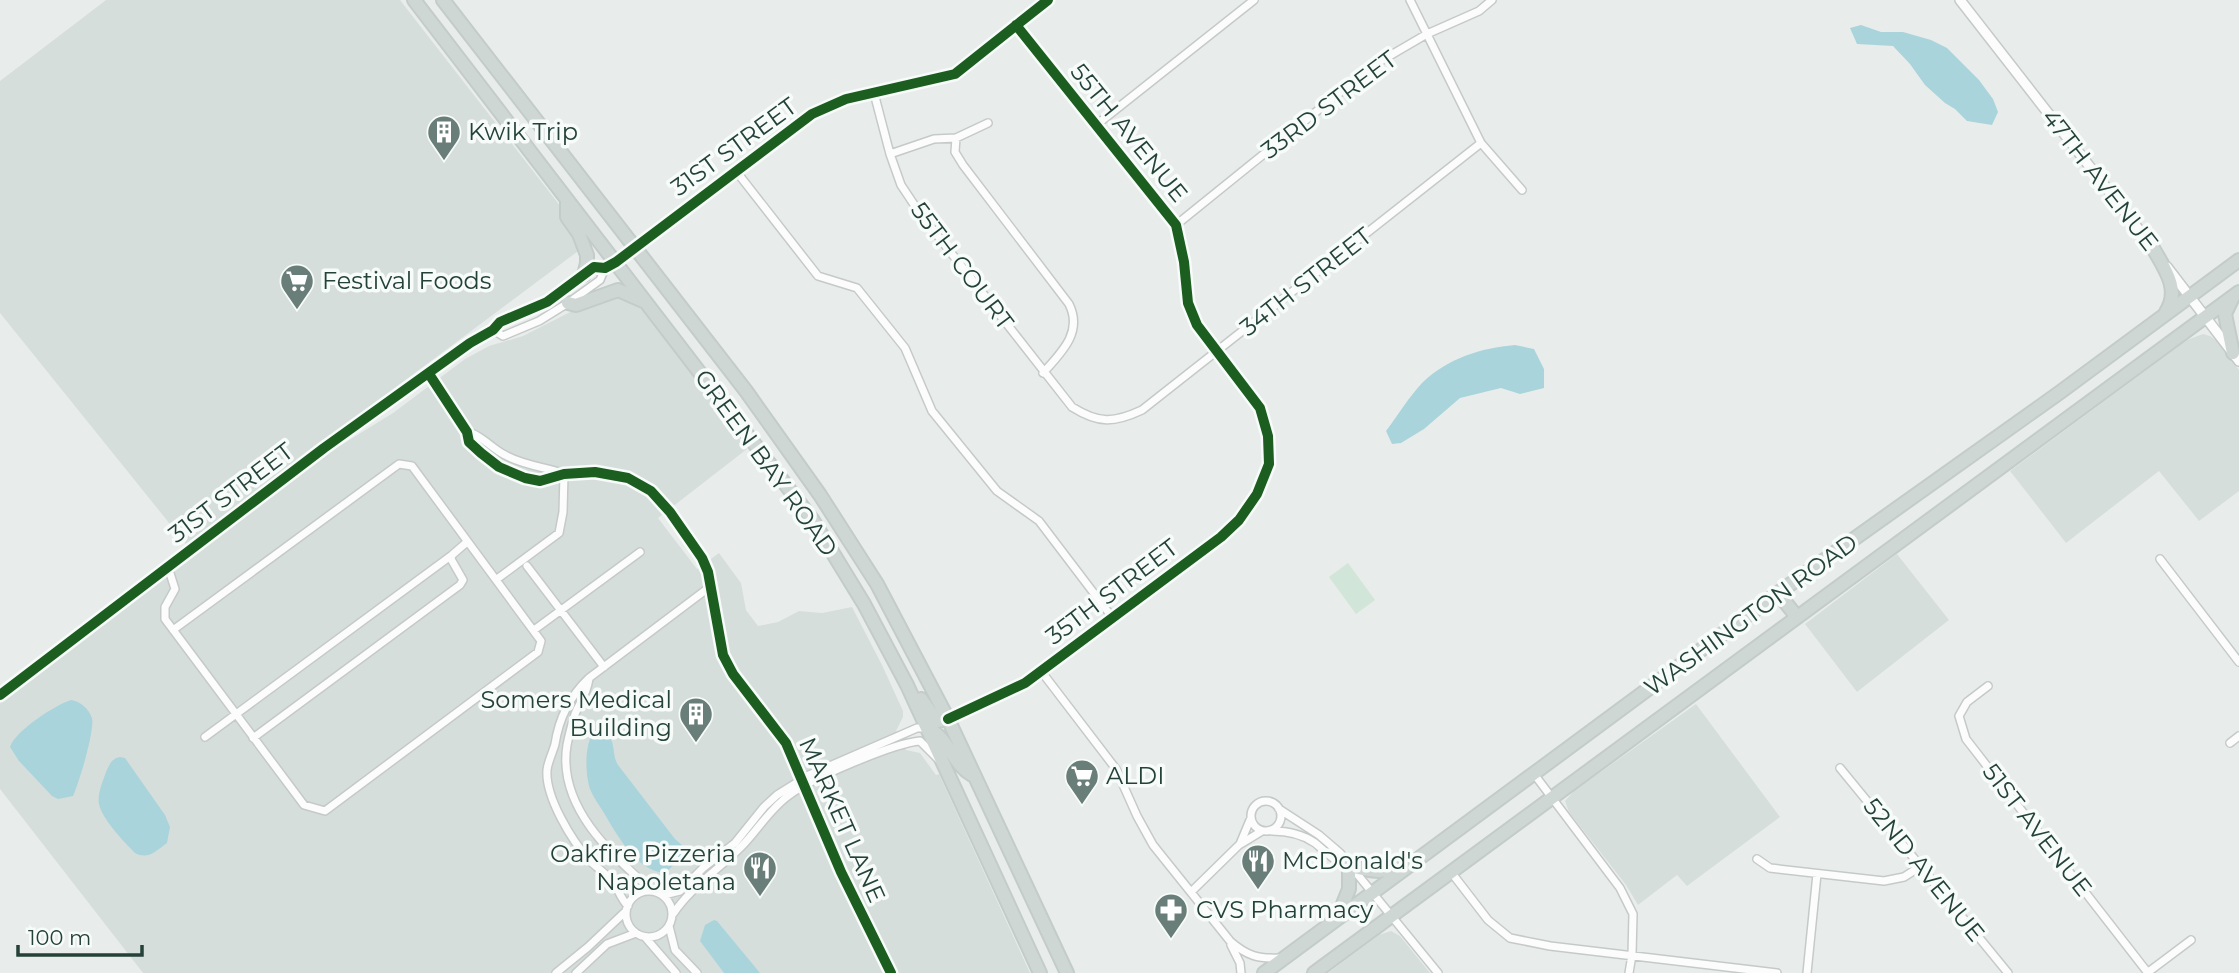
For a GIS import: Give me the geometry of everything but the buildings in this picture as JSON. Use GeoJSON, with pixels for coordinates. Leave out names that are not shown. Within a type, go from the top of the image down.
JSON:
{"type":"FeatureCollection","features":[{"type":"Feature","properties":{"kind":"main road","name":"GREEN BAY ROAD"},"geometry":{"type":"LineString","coordinates":[[414,0],[568,200],[610,265],[646,302],[812,519],[864,604],[907,685],[1038,971]]}},
{"type":"Feature","properties":{"kind":"main road","name":"GREEN BAY ROAD"},"geometry":{"type":"LineString","coordinates":[[443,0],[746,391],[820,495],[877,584],[948,719],[1068,973]]}},
{"type":"Feature","properties":{"kind":"main road"},"geometry":{"type":"LineString","coordinates":[[568,200],[567,217],[579,234],[587,256],[584,275]]}},
{"type":"Feature","properties":{"kind":"main road"},"geometry":{"type":"LineString","coordinates":[[2153,248],[2167,273],[2173,293],[2171,304],[2162,317]]}},
{"type":"Feature","properties":{"kind":"main road","name":"WASHINGTON ROAD"},"geometry":{"type":"LineString","coordinates":[[1265,973],[1779,593],[2239,260]]}},
{"type":"Feature","properties":{"kind":"main road"},"geometry":{"type":"LineString","coordinates":[[568,303],[576,305],[618,290],[626,292],[636,300],[646,302]]}},
{"type":"Feature","properties":{"kind":"main road"},"geometry":{"type":"LineString","coordinates":[[2236,294],[2225,314],[2236,357]]}},
{"type":"Feature","properties":{"kind":"main road","name":"WASHINGTON ROAD"},"geometry":{"type":"LineString","coordinates":[[1314,973],[2236,294]]}},
{"type":"Feature","properties":{"kind":"main road"},"geometry":{"type":"LineString","coordinates":[[1779,593],[1797,617]]}},
{"type":"Feature","properties":{"kind":"main road"},"geometry":{"type":"LineString","coordinates":[[907,685],[920,697],[935,719],[940,722],[948,719]]}},
{"type":"Feature","properties":{"kind":"main road"},"geometry":{"type":"LineString","coordinates":[[927,728],[940,736],[959,765],[974,776]]}},
{"type":"Feature","properties":{"kind":"main road"},"geometry":{"type":"LineString","coordinates":[[1337,918],[1349,892],[1349,866],[1376,872],[1393,870],[1421,850],[1443,841]]}},
{"type":"Feature","properties":{"kind":"street","name":"31ST STREET"},"geometry":{"type":"LineString","coordinates":[[493,330],[503,336],[539,321],[568,303],[600,280],[610,265],[812,114],[846,99],[955,74],[1048,0]]}},
{"type":"Feature","properties":{"kind":"street"},"geometry":{"type":"LineString","coordinates":[[1095,125],[1255,0]]}},
{"type":"Feature","properties":{"kind":"street"},"geometry":{"type":"LineString","coordinates":[[1410,0],[1481,143],[1522,190]]}},
{"type":"Feature","properties":{"kind":"street","name":"33RD STREET"},"geometry":{"type":"LineString","coordinates":[[1176,225],[1374,65],[1427,34],[1479,11],[1492,0]]}},
{"type":"Feature","properties":{"kind":"street","name":"47TH AVENUE"},"geometry":{"type":"LineString","coordinates":[[1960,0],[2236,357]]}},
{"type":"Feature","properties":{"kind":"street","name":"55TH AVENUE"},"geometry":{"type":"LineString","coordinates":[[1016,25],[1176,225],[1184,262],[1188,303],[1197,325],[1260,408],[1268,436],[1269,464]]}},
{"type":"Feature","properties":{"kind":"street","name":"55TH COURT"},"geometry":{"type":"LineString","coordinates":[[874,93],[901,186],[1043,373],[1072,407],[1087,417]]}},
{"type":"Feature","properties":{"kind":"street"},"geometry":{"type":"LineString","coordinates":[[890,154],[934,139],[956,138],[988,123]]}},
{"type":"Feature","properties":{"kind":"street"},"geometry":{"type":"LineString","coordinates":[[956,138],[955,152],[963,165],[1028,248],[1074,313],[1073,336],[1043,373]]}},
{"type":"Feature","properties":{"kind":"street","name":"34TH STREET"},"geometry":{"type":"LineString","coordinates":[[1087,417],[1103,421],[1114,420],[1142,410],[1481,143]]}},
{"type":"Feature","properties":{"kind":"street"},"geometry":{"type":"LineString","coordinates":[[736,170],[818,276],[857,288],[905,348],[932,411],[997,491],[1040,521],[1112,617]]}},
{"type":"Feature","properties":{"kind":"street","name":"31ST STREET"},"geometry":{"type":"LineString","coordinates":[[0,695],[324,448],[470,343],[493,330],[500,322],[547,302],[594,267],[610,265]]}},
{"type":"Feature","properties":{"kind":"street","name":"MARKET LANE"},"geometry":{"type":"LineString","coordinates":[[429,374],[467,432],[469,442],[499,467],[540,481],[564,474],[595,472],[628,478],[651,491],[670,512],[702,558],[708,572],[723,655],[733,674],[786,743],[841,872],[891,973]]}},
{"type":"Feature","properties":{"kind":"street","name":"MARKET LANE"},"geometry":{"type":"LineString","coordinates":[[467,432],[478,434],[502,454],[524,464],[564,474]]}},
{"type":"Feature","properties":{"kind":"street"},"geometry":{"type":"LineString","coordinates":[[167,568],[175,589],[165,607],[165,620],[304,804],[326,811],[538,652],[541,641],[412,466],[399,464],[173,630]]}},
{"type":"Feature","properties":{"kind":"street","name":"35TH STREET"},"geometry":{"type":"LineString","coordinates":[[948,719],[1025,683],[1220,537],[1239,520],[1257,494],[1269,464]]}},
{"type":"Feature","properties":{"kind":"street"},"geometry":{"type":"LineString","coordinates":[[497,579],[559,533],[563,512],[564,474]]}},
{"type":"Feature","properties":{"kind":"street"},"geometry":{"type":"LineString","coordinates":[[205,737],[467,542]]}},
{"type":"Feature","properties":{"kind":"street"},"geometry":{"type":"LineString","coordinates":[[534,630],[640,552]]}},
{"type":"Feature","properties":{"kind":"street"},"geometry":{"type":"LineString","coordinates":[[253,738],[460,585],[463,580],[451,559],[452,555]]}},
{"type":"Feature","properties":{"kind":"street"},"geometry":{"type":"LineString","coordinates":[[2160,559],[2239,662]]}},
{"type":"Feature","properties":{"kind":"street"},"geometry":{"type":"LineString","coordinates":[[527,566],[604,667]]}},
{"type":"Feature","properties":{"kind":"street"},"geometry":{"type":"LineString","coordinates":[[676,973],[645,937],[636,933],[628,923],[627,908],[614,883],[588,859],[573,837],[551,794],[547,770],[554,751],[557,728],[575,692],[635,641],[711,586]]}},
{"type":"Feature","properties":{"kind":"street"},"geometry":{"type":"LineString","coordinates":[[1041,671],[1116,769],[1146,834],[1230,941],[1243,953],[1264,959],[1286,957]]}},
{"type":"Feature","properties":{"kind":"street"},"geometry":{"type":"LineString","coordinates":[[589,678],[586,694],[576,712],[567,748],[565,769],[570,787],[578,806],[618,860],[653,891],[664,895],[680,891],[703,868],[736,843],[777,795],[917,728],[927,728]]}},
{"type":"Feature","properties":{"kind":"street","name":"51ST AVENUE"},"geometry":{"type":"LineString","coordinates":[[1987,685],[1967,702],[1959,716],[1966,739],[2148,973]]}},
{"type":"Feature","properties":{"kind":"street"},"geometry":{"type":"LineString","coordinates":[[2230,743],[2239,736]]}},
{"type":"Feature","properties":{"kind":"street"},"geometry":{"type":"LineString","coordinates":[[645,937],[659,935],[669,926],[682,900],[741,847],[774,808],[803,783],[909,742],[920,741],[943,765]]}},
{"type":"Feature","properties":{"kind":"street","name":"52ND AVENUE"},"geometry":{"type":"LineString","coordinates":[[1840,768],[2008,973]]}},
{"type":"Feature","properties":{"kind":"street"},"geometry":{"type":"LineString","coordinates":[[1534,774],[1620,888],[1633,914],[1629,973]]}},
{"type":"Feature","properties":{"kind":"street"},"geometry":{"type":"LineString","coordinates":[[1239,845],[1252,810],[1258,803],[1272,802],[1340,853],[1438,973]]}},
{"type":"Feature","properties":{"kind":"street"},"geometry":{"type":"LineString","coordinates":[[1191,892],[1239,845],[1280,822],[1279,808]]}},
{"type":"Feature","properties":{"kind":"street"},"geometry":{"type":"LineString","coordinates":[[1250,819],[1255,827],[1267,831],[1286,831],[1314,842],[1339,863],[1349,866]]}},
{"type":"Feature","properties":{"kind":"street"},"geometry":{"type":"LineString","coordinates":[[1757,859],[1770,868],[1884,881],[1904,877],[1922,866]]}},
{"type":"Feature","properties":{"kind":"street"},"geometry":{"type":"LineString","coordinates":[[1451,872],[1488,920],[1510,938],[1550,946],[1777,973]]}},
{"type":"Feature","properties":{"kind":"street"},"geometry":{"type":"LineString","coordinates":[[1807,973],[1817,874]]}},
{"type":"Feature","properties":{"kind":"street"},"geometry":{"type":"LineString","coordinates":[[556,973],[588,947],[638,894],[653,891]]}},
{"type":"Feature","properties":{"kind":"street"},"geometry":{"type":"LineString","coordinates":[[664,895],[672,907],[673,915]]}},
{"type":"Feature","properties":{"kind":"street"},"geometry":{"type":"LineString","coordinates":[[669,926],[675,950],[696,973]]}},
{"type":"Feature","properties":{"kind":"street"},"geometry":{"type":"LineString","coordinates":[[576,973],[607,944],[636,933]]}},
{"type":"Feature","properties":{"kind":"street"},"geometry":{"type":"LineString","coordinates":[[2148,973],[2191,940]]}},
{"type":"Feature","properties":{"kind":"street"},"geometry":{"type":"LineString","coordinates":[[1230,941],[1240,963],[1241,973]]}},
{"type":"Feature","properties":{"kind":"shaded area"},"geometry":{"type":"Polygon","coordinates":[[[106,0],[400,0],[589,243],[186,544],[0,313],[0,81],[106,0]]]}},
{"type":"Feature","properties":{"kind":"shaded area"},"geometry":{"type":"Polygon","coordinates":[[[624,294],[648,315],[747,449],[658,518],[697,569],[719,553],[741,583],[746,610],[758,626],[778,622],[799,611],[822,613],[852,607],[903,711],[896,731],[906,750],[920,753],[936,775],[939,774],[1030,973],[143,973],[0,789],[0,703],[333,450],[393,413],[465,359],[489,346],[523,336],[576,309],[624,294]]]}},
{"type":"Feature","properties":{"kind":"shaded area"},"geometry":{"type":"Polygon","coordinates":[[[2203,334],[2217,341],[2239,370],[2239,491],[2199,521],[2159,471],[2066,543],[2010,471],[2187,340],[2203,334]]]}},
{"type":"Feature","properties":{"kind":"shaded area"},"geometry":{"type":"Polygon","coordinates":[[[1897,554],[1949,620],[1857,692],[1805,624],[1897,554]]]}},
{"type":"Feature","properties":{"kind":"shaded area"},"geometry":{"type":"Polygon","coordinates":[[[1696,704],[1780,817],[1687,886],[1677,875],[1638,905],[1626,885],[1569,812],[1565,801],[1574,791],[1696,704]]]}},
{"type":"Feature","properties":{"kind":"shaded area"},"geometry":{"type":"Polygon","coordinates":[[[1391,931],[1400,936],[1430,973],[1328,973],[1379,935],[1391,931]]]}},
{"type":"Feature","properties":{"kind":"green space"},"geometry":{"type":"Polygon","coordinates":[[[1348,563],[1375,600],[1356,614],[1329,577],[1348,563]]]}},
{"type":"Feature","properties":{"kind":"water"},"geometry":{"type":"Polygon","coordinates":[[[1861,25],[1881,32],[1903,32],[1947,48],[1979,80],[1993,99],[1998,112],[1992,125],[1967,121],[1925,85],[1893,46],[1857,44],[1850,28],[1861,25]]]}},
{"type":"Feature","properties":{"kind":"water"},"geometry":{"type":"Polygon","coordinates":[[[1515,345],[1534,349],[1544,369],[1544,388],[1520,394],[1501,388],[1460,398],[1424,429],[1401,443],[1392,444],[1386,431],[1417,388],[1432,374],[1466,356],[1515,345]]]}},
{"type":"Feature","properties":{"kind":"water"},"geometry":{"type":"Polygon","coordinates":[[[71,700],[81,704],[89,712],[92,718],[91,733],[73,796],[58,799],[19,761],[10,747],[19,734],[36,719],[71,700]]]}},
{"type":"Feature","properties":{"kind":"water"},"geometry":{"type":"Polygon","coordinates":[[[595,730],[608,734],[618,765],[682,845],[683,852],[664,873],[645,865],[628,850],[591,792],[586,758],[595,730]]]}},
{"type":"Feature","properties":{"kind":"water"},"geometry":{"type":"Polygon","coordinates":[[[120,757],[125,758],[165,815],[170,827],[167,843],[148,855],[140,855],[130,848],[109,823],[99,804],[106,772],[110,764],[120,757]]]}},
{"type":"Feature","properties":{"kind":"water"},"geometry":{"type":"Polygon","coordinates":[[[714,920],[760,973],[724,973],[700,941],[705,925],[714,920]]]}},
{"type":"Feature","properties":{"kind":"cycle path"},"geometry":{"type":"LineString","coordinates":[[0,695],[324,448],[470,343],[493,330],[500,322],[547,302],[594,267],[605,268],[616,262],[812,114],[846,99],[955,74],[1048,0]]}},
{"type":"Feature","properties":{"kind":"cycle path"},"geometry":{"type":"LineString","coordinates":[[948,719],[1025,683],[1221,537],[1239,520],[1257,494],[1269,464],[1268,436],[1260,408],[1197,325],[1188,303],[1184,262],[1176,225],[1016,25]]}},
{"type":"Feature","properties":{"kind":"cycle path"},"geometry":{"type":"LineString","coordinates":[[429,374],[467,432],[469,442],[499,467],[540,481],[564,474],[595,472],[628,478],[651,491],[670,512],[702,558],[708,572],[723,655],[733,674],[786,743],[841,872],[891,973]]}},
{"type":"Feature","properties":{"kind":"place","name":"Kwik Trip"},"geometry":{"type":"Point","coordinates":[444,162]}},
{"type":"Feature","properties":{"kind":"place","name":"Festival Foods"},"geometry":{"type":"Point","coordinates":[297,311]}},
{"type":"Feature","properties":{"kind":"place","name":"Somers Medical Building"},"geometry":{"type":"Point","coordinates":[696,744]}},
{"type":"Feature","properties":{"kind":"place","name":"ALDI"},"geometry":{"type":"Point","coordinates":[1082,806]}},
{"type":"Feature","properties":{"kind":"place","name":"McDonald's"},"geometry":{"type":"Point","coordinates":[1258,891]}},
{"type":"Feature","properties":{"kind":"place","name":"Oakfire Pizzeria Napoletana"},"geometry":{"type":"Point","coordinates":[760,898]}},
{"type":"Feature","properties":{"kind":"place","name":"CVS Pharmacy"},"geometry":{"type":"Point","coordinates":[1171,940]}}]}
